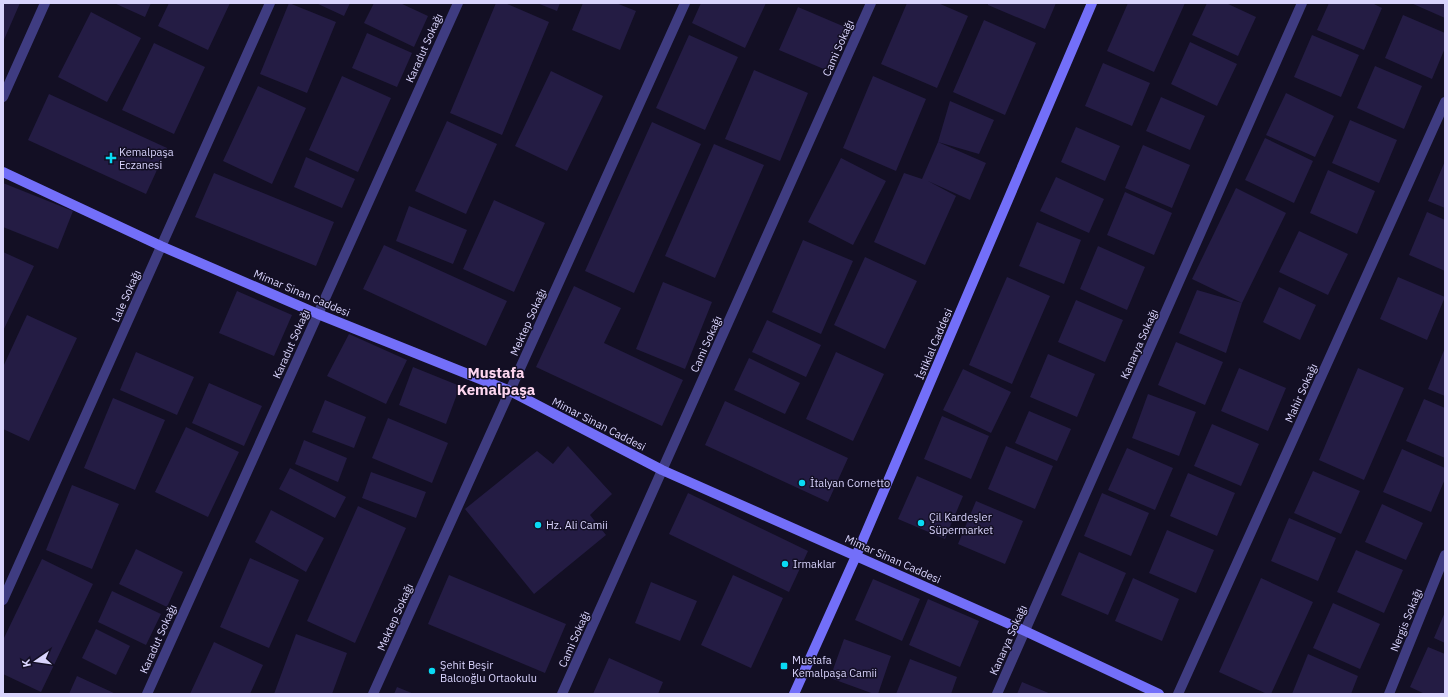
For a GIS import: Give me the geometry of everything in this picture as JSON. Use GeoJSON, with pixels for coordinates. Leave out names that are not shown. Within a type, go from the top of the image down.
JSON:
{"type":"FeatureCollection","features":[{"type":"Feature","properties":{"kind":"main road","name":"İstiklal Caddesi"},"geometry":{"type":"LineString","coordinates":[[794,694],[856,556],[1092,3]]}},
{"type":"Feature","properties":{"kind":"main road","name":"Mimar Sinan Caddesi"},"geometry":{"type":"LineString","coordinates":[[3,172],[162,246],[318,314],[510,391],[662,470],[1025,631],[1159,694]]}},
{"type":"Feature","properties":{"kind":"street"},"geometry":{"type":"LineString","coordinates":[[3,98],[46,3]]}},
{"type":"Feature","properties":{"kind":"street","name":"Lale Sokağı"},"geometry":{"type":"LineString","coordinates":[[3,600],[270,3]]}},
{"type":"Feature","properties":{"kind":"street","name":"Karadut Sokağı"},"geometry":{"type":"LineString","coordinates":[[147,694],[458,3]]}},
{"type":"Feature","properties":{"kind":"street","name":"Mektep Sokağı"},"geometry":{"type":"LineString","coordinates":[[373,694],[685,3]]}},
{"type":"Feature","properties":{"kind":"street","name":"Cami Sokağı"},"geometry":{"type":"LineString","coordinates":[[562,694],[871,3]]}},
{"type":"Feature","properties":{"kind":"street","name":"Kanarya Sokağı"},"geometry":{"type":"LineString","coordinates":[[997,694],[1302,3]]}},
{"type":"Feature","properties":{"kind":"street","name":"Mahir Sokağı"},"geometry":{"type":"LineString","coordinates":[[1178,694],[1445,102]]}},
{"type":"Feature","properties":{"kind":"street","name":"Nergis Sokağı"},"geometry":{"type":"LineString","coordinates":[[1389,694],[1445,555]]}},
{"type":"Feature","properties":{"kind":"building"},"geometry":{"type":"Polygon","coordinates":[[[3,3],[20,3],[3,42],[3,3]]]}},
{"type":"Feature","properties":{"kind":"building"},"geometry":{"type":"Polygon","coordinates":[[[114,3],[151,3],[145,17],[114,3]]]}},
{"type":"Feature","properties":{"kind":"building"},"geometry":{"type":"Polygon","coordinates":[[[169,3],[230,3],[208,50],[158,26],[169,3]]]}},
{"type":"Feature","properties":{"kind":"building"},"geometry":{"type":"Polygon","coordinates":[[[289,3],[336,22],[307,93],[260,74],[289,3]]]}},
{"type":"Feature","properties":{"kind":"building"},"geometry":{"type":"Polygon","coordinates":[[[316,3],[350,3],[344,16],[316,3]]]}},
{"type":"Feature","properties":{"kind":"building"},"geometry":{"type":"Polygon","coordinates":[[[374,3],[400,3],[428,16],[414,47],[364,23],[374,3]]]}},
{"type":"Feature","properties":{"kind":"building"},"geometry":{"type":"Polygon","coordinates":[[[496,3],[505,3],[549,22],[502,135],[450,113],[496,3]]]}},
{"type":"Feature","properties":{"kind":"building"},"geometry":{"type":"Polygon","coordinates":[[[537,3],[560,3],[557,11],[537,3]]]}},
{"type":"Feature","properties":{"kind":"building"},"geometry":{"type":"Polygon","coordinates":[[[583,3],[616,3],[636,11],[620,50],[572,30],[583,3]]]}},
{"type":"Feature","properties":{"kind":"building"},"geometry":{"type":"Polygon","coordinates":[[[701,3],[766,3],[745,48],[692,23],[701,3]]]}},
{"type":"Feature","properties":{"kind":"building"},"geometry":{"type":"Polygon","coordinates":[[[907,3],[938,3],[968,16],[937,88],[881,64],[907,3]]]}},
{"type":"Feature","properties":{"kind":"building"},"geometry":{"type":"Polygon","coordinates":[[[988,3],[1056,3],[1045,29],[988,5],[988,3]]]}},
{"type":"Feature","properties":{"kind":"building"},"geometry":{"type":"Polygon","coordinates":[[[1128,3],[1185,3],[1154,72],[1107,51],[1128,3]]]}},
{"type":"Feature","properties":{"kind":"building"},"geometry":{"type":"Polygon","coordinates":[[[1207,3],[1226,3],[1256,17],[1238,56],[1192,35],[1207,3]]]}},
{"type":"Feature","properties":{"kind":"building"},"geometry":{"type":"Polygon","coordinates":[[[1329,3],[1372,3],[1382,8],[1364,50],[1317,30],[1329,3]]]}},
{"type":"Feature","properties":{"kind":"building"},"geometry":{"type":"Polygon","coordinates":[[[1411,3],[1445,3],[1445,18],[1411,3]]]}},
{"type":"Feature","properties":{"kind":"building"},"geometry":{"type":"Polygon","coordinates":[[[798,7],[845,27],[826,70],[779,50],[798,7]]]}},
{"type":"Feature","properties":{"kind":"building"},"geometry":{"type":"Polygon","coordinates":[[[91,12],[141,38],[107,102],[58,77],[91,12]]]}},
{"type":"Feature","properties":{"kind":"building"},"geometry":{"type":"Polygon","coordinates":[[[1403,15],[1445,33],[1445,48],[1432,79],[1385,58],[1403,15]]]}},
{"type":"Feature","properties":{"kind":"building"},"geometry":{"type":"Polygon","coordinates":[[[984,20],[1036,43],[1005,115],[953,92],[984,20]]]}},
{"type":"Feature","properties":{"kind":"building"},"geometry":{"type":"Polygon","coordinates":[[[367,33],[412,53],[397,87],[352,68],[367,33]]]}},
{"type":"Feature","properties":{"kind":"building"},"geometry":{"type":"Polygon","coordinates":[[[689,35],[738,57],[705,130],[656,108],[689,35]]]}},
{"type":"Feature","properties":{"kind":"building"},"geometry":{"type":"Polygon","coordinates":[[[1312,35],[1359,55],[1341,97],[1294,77],[1312,35]]]}},
{"type":"Feature","properties":{"kind":"building"},"geometry":{"type":"Polygon","coordinates":[[[1190,42],[1237,64],[1217,106],[1171,84],[1190,42]]]}},
{"type":"Feature","properties":{"kind":"building"},"geometry":{"type":"Polygon","coordinates":[[[154,43],[205,67],[174,134],[122,110],[154,43]]]}},
{"type":"Feature","properties":{"kind":"building"},"geometry":{"type":"Polygon","coordinates":[[[1103,63],[1150,83],[1132,126],[1085,106],[1103,63]]]}},
{"type":"Feature","properties":{"kind":"building"},"geometry":{"type":"Polygon","coordinates":[[[1375,66],[1422,86],[1404,129],[1357,108],[1375,66]]]}},
{"type":"Feature","properties":{"kind":"building"},"geometry":{"type":"Polygon","coordinates":[[[754,70],[808,93],[780,161],[725,139],[754,70]]]}},
{"type":"Feature","properties":{"kind":"building"},"geometry":{"type":"Polygon","coordinates":[[[551,71],[603,96],[567,171],[515,146],[551,71]]]}},
{"type":"Feature","properties":{"kind":"building"},"geometry":{"type":"Polygon","coordinates":[[[342,76],[391,98],[358,172],[309,150],[342,76]]]}},
{"type":"Feature","properties":{"kind":"building"},"geometry":{"type":"Polygon","coordinates":[[[873,76],[926,99],[896,171],[843,148],[873,76]]]}},
{"type":"Feature","properties":{"kind":"building"},"geometry":{"type":"Polygon","coordinates":[[[258,86],[306,108],[272,184],[223,161],[258,86]]]}},
{"type":"Feature","properties":{"kind":"building"},"geometry":{"type":"Polygon","coordinates":[[[1286,93],[1334,116],[1315,157],[1266,135],[1286,93]]]}},
{"type":"Feature","properties":{"kind":"building"},"geometry":{"type":"Polygon","coordinates":[[[49,94],[167,148],[146,194],[28,140],[49,94]]]}},
{"type":"Feature","properties":{"kind":"building"},"geometry":{"type":"Polygon","coordinates":[[[1161,97],[1205,116],[1190,150],[1146,131],[1161,97]]]}},
{"type":"Feature","properties":{"kind":"building"},"geometry":{"type":"Polygon","coordinates":[[[950,101],[994,120],[979,154],[938,142],[950,101]]]}},
{"type":"Feature","properties":{"kind":"building"},"geometry":{"type":"Polygon","coordinates":[[[1350,120],[1397,140],[1379,183],[1332,163],[1350,120]]]}},
{"type":"Feature","properties":{"kind":"building"},"geometry":{"type":"Polygon","coordinates":[[[447,121],[497,144],[466,214],[415,191],[447,121]]]}},
{"type":"Feature","properties":{"kind":"building"},"geometry":{"type":"Polygon","coordinates":[[[652,122],[701,144],[634,293],[585,271],[652,122]]]}},
{"type":"Feature","properties":{"kind":"building"},"geometry":{"type":"Polygon","coordinates":[[[1076,127],[1120,146],[1105,181],[1061,162],[1076,127]]]}},
{"type":"Feature","properties":{"kind":"building"},"geometry":{"type":"Polygon","coordinates":[[[1265,138],[1313,161],[1294,203],[1245,180],[1265,138]]]}},
{"type":"Feature","properties":{"kind":"building"},"geometry":{"type":"Polygon","coordinates":[[[938,142],[986,163],[970,200],[928,181],[956,196],[925,265],[874,242],[904,173],[922,179],[938,142]]]}},
{"type":"Feature","properties":{"kind":"building"},"geometry":{"type":"Polygon","coordinates":[[[714,144],[764,165],[715,278],[665,256],[714,144]]]}},
{"type":"Feature","properties":{"kind":"building"},"geometry":{"type":"Polygon","coordinates":[[[1143,145],[1190,165],[1172,208],[1125,188],[1143,145]]]}},
{"type":"Feature","properties":{"kind":"building"},"geometry":{"type":"Polygon","coordinates":[[[306,157],[355,179],[342,208],[294,187],[306,157]]]}},
{"type":"Feature","properties":{"kind":"building"},"geometry":{"type":"Polygon","coordinates":[[[841,158],[886,181],[853,245],[808,222],[841,158]]]}},
{"type":"Feature","properties":{"kind":"building"},"geometry":{"type":"Polygon","coordinates":[[[1445,161],[1445,208],[1428,201],[1445,161]]]}},
{"type":"Feature","properties":{"kind":"building"},"geometry":{"type":"Polygon","coordinates":[[[1328,170],[1375,191],[1357,234],[1310,213],[1328,170]]]}},
{"type":"Feature","properties":{"kind":"building"},"geometry":{"type":"Polygon","coordinates":[[[214,173],[334,222],[316,266],[195,217],[214,173]]]}},
{"type":"Feature","properties":{"kind":"building"},"geometry":{"type":"Polygon","coordinates":[[[1056,177],[1104,199],[1089,233],[1040,211],[1056,177]]]}},
{"type":"Feature","properties":{"kind":"building"},"geometry":{"type":"Polygon","coordinates":[[[3,183],[73,211],[58,249],[3,227],[3,183]]]}},
{"type":"Feature","properties":{"kind":"building"},"geometry":{"type":"Polygon","coordinates":[[[1236,188],[1286,213],[1242,303],[1192,279],[1236,188]]]}},
{"type":"Feature","properties":{"kind":"building"},"geometry":{"type":"Polygon","coordinates":[[[1125,192],[1172,213],[1154,255],[1107,235],[1125,192]]]}},
{"type":"Feature","properties":{"kind":"building"},"geometry":{"type":"Polygon","coordinates":[[[494,200],[545,223],[514,292],[463,269],[494,200]]]}},
{"type":"Feature","properties":{"kind":"building"},"geometry":{"type":"Polygon","coordinates":[[[409,206],[467,230],[453,264],[396,241],[409,206]]]}},
{"type":"Feature","properties":{"kind":"building"},"geometry":{"type":"Polygon","coordinates":[[[1427,212],[1445,220],[1445,271],[1409,255],[1427,212]]]}},
{"type":"Feature","properties":{"kind":"building"},"geometry":{"type":"Polygon","coordinates":[[[1037,222],[1081,240],[1064,284],[1019,266],[1037,222]]]}},
{"type":"Feature","properties":{"kind":"building"},"geometry":{"type":"Polygon","coordinates":[[[1299,231],[1348,254],[1328,295],[1279,272],[1299,231]]]}},
{"type":"Feature","properties":{"kind":"building"},"geometry":{"type":"Polygon","coordinates":[[[803,240],[853,261],[821,334],[772,312],[803,240]]]}},
{"type":"Feature","properties":{"kind":"building"},"geometry":{"type":"Polygon","coordinates":[[[384,245],[507,301],[486,346],[363,289],[384,245]]]}},
{"type":"Feature","properties":{"kind":"building"},"geometry":{"type":"Polygon","coordinates":[[[1098,246],[1145,267],[1127,310],[1080,289],[1098,246]]]}},
{"type":"Feature","properties":{"kind":"building"},"geometry":{"type":"Polygon","coordinates":[[[3,252],[34,266],[3,331],[3,252]]]}},
{"type":"Feature","properties":{"kind":"building"},"geometry":{"type":"Polygon","coordinates":[[[865,257],[917,281],[885,349],[834,325],[865,257]]]}},
{"type":"Feature","properties":{"kind":"building"},"geometry":{"type":"Polygon","coordinates":[[[1007,277],[1050,296],[1012,384],[969,365],[1007,277]]]}},
{"type":"Feature","properties":{"kind":"building"},"geometry":{"type":"Polygon","coordinates":[[[1398,277],[1445,297],[1427,340],[1380,319],[1398,277]]]}},
{"type":"Feature","properties":{"kind":"building"},"geometry":{"type":"Polygon","coordinates":[[[663,282],[712,302],[685,369],[636,349],[663,282]]]}},
{"type":"Feature","properties":{"kind":"building"},"geometry":{"type":"Polygon","coordinates":[[[574,286],[621,308],[604,343],[683,380],[662,426],[536,367],[574,286]]]}},
{"type":"Feature","properties":{"kind":"building"},"geometry":{"type":"Polygon","coordinates":[[[1279,287],[1316,305],[1300,340],[1263,322],[1279,287]]]}},
{"type":"Feature","properties":{"kind":"building"},"geometry":{"type":"Polygon","coordinates":[[[1197,290],[1242,303],[1226,353],[1179,333],[1197,290]]]}},
{"type":"Feature","properties":{"kind":"building"},"geometry":{"type":"Polygon","coordinates":[[[237,291],[292,315],[274,356],[219,333],[237,291]]]}},
{"type":"Feature","properties":{"kind":"building"},"geometry":{"type":"Polygon","coordinates":[[[1076,300],[1123,320],[1105,362],[1058,342],[1076,300]]]}},
{"type":"Feature","properties":{"kind":"building"},"geometry":{"type":"Polygon","coordinates":[[[27,315],[77,338],[29,441],[3,429],[3,367],[27,315]]]}},
{"type":"Feature","properties":{"kind":"building"},"geometry":{"type":"Polygon","coordinates":[[[767,320],[821,345],[806,377],[752,352],[767,320]]]}},
{"type":"Feature","properties":{"kind":"building"},"geometry":{"type":"Polygon","coordinates":[[[349,334],[407,360],[386,404],[327,376],[349,334]]]}},
{"type":"Feature","properties":{"kind":"building"},"geometry":{"type":"Polygon","coordinates":[[[1176,342],[1223,362],[1205,405],[1158,385],[1176,342]]]}},
{"type":"Feature","properties":{"kind":"building"},"geometry":{"type":"Polygon","coordinates":[[[1445,348],[1445,396],[1428,389],[1445,348]]]}},
{"type":"Feature","properties":{"kind":"building"},"geometry":{"type":"Polygon","coordinates":[[[136,352],[194,377],[177,415],[120,390],[136,352]]]}},
{"type":"Feature","properties":{"kind":"building"},"geometry":{"type":"Polygon","coordinates":[[[836,352],[884,374],[853,441],[806,419],[836,352]]]}},
{"type":"Feature","properties":{"kind":"building"},"geometry":{"type":"Polygon","coordinates":[[[1048,354],[1095,374],[1077,417],[1030,397],[1048,354]]]}},
{"type":"Feature","properties":{"kind":"building"},"geometry":{"type":"Polygon","coordinates":[[[749,358],[800,383],[785,414],[734,390],[749,358]]]}},
{"type":"Feature","properties":{"kind":"building"},"geometry":{"type":"Polygon","coordinates":[[[413,367],[460,386],[446,424],[399,405],[413,367]]]}},
{"type":"Feature","properties":{"kind":"building"},"geometry":{"type":"Polygon","coordinates":[[[1239,368],[1286,388],[1268,431],[1221,411],[1239,368]]]}},
{"type":"Feature","properties":{"kind":"building"},"geometry":{"type":"Polygon","coordinates":[[[1358,368],[1404,388],[1364,480],[1319,460],[1358,368]]]}},
{"type":"Feature","properties":{"kind":"building"},"geometry":{"type":"Polygon","coordinates":[[[963,369],[1011,392],[991,433],[943,410],[963,369]]]}},
{"type":"Feature","properties":{"kind":"building"},"geometry":{"type":"Polygon","coordinates":[[[209,383],[262,406],[244,446],[192,423],[209,383]]]}},
{"type":"Feature","properties":{"kind":"building"},"geometry":{"type":"Polygon","coordinates":[[[1148,394],[1196,412],[1179,456],[1132,438],[1148,394]]]}},
{"type":"Feature","properties":{"kind":"building"},"geometry":{"type":"Polygon","coordinates":[[[113,398],[165,420],[135,490],[84,468],[113,398]]]}},
{"type":"Feature","properties":{"kind":"building"},"geometry":{"type":"Polygon","coordinates":[[[1424,399],[1445,408],[1445,458],[1406,441],[1424,399]]]}},
{"type":"Feature","properties":{"kind":"building"},"geometry":{"type":"Polygon","coordinates":[[[325,400],[366,417],[354,448],[312,432],[325,400]]]}},
{"type":"Feature","properties":{"kind":"building"},"geometry":{"type":"Polygon","coordinates":[[[725,401],[848,458],[828,502],[705,445],[725,401]]]}},
{"type":"Feature","properties":{"kind":"building"},"geometry":{"type":"Polygon","coordinates":[[[1029,411],[1071,429],[1057,461],[1015,443],[1029,411]]]}},
{"type":"Feature","properties":{"kind":"building"},"geometry":{"type":"Polygon","coordinates":[[[942,416],[989,436],[971,479],[924,459],[942,416]]]}},
{"type":"Feature","properties":{"kind":"building"},"geometry":{"type":"Polygon","coordinates":[[[388,418],[448,443],[432,483],[372,458],[388,418]]]}},
{"type":"Feature","properties":{"kind":"building"},"geometry":{"type":"Polygon","coordinates":[[[1212,424],[1259,444],[1241,486],[1194,466],[1212,424]]]}},
{"type":"Feature","properties":{"kind":"building"},"geometry":{"type":"Polygon","coordinates":[[[186,427],[239,452],[208,517],[155,492],[186,427]]]}},
{"type":"Feature","properties":{"kind":"building"},"geometry":{"type":"Polygon","coordinates":[[[304,440],[347,458],[338,482],[295,464],[304,440]]]}},
{"type":"Feature","properties":{"kind":"building","name":"Hz. Ali Camii"},"geometry":{"type":"Polygon","coordinates":[[[568,446],[612,494],[590,515],[606,535],[534,594],[465,509],[537,451],[553,464],[568,446]]]}},
{"type":"Feature","properties":{"kind":"building"},"geometry":{"type":"Polygon","coordinates":[[[1006,446],[1053,466],[1035,509],[988,489],[1006,446]]]}},
{"type":"Feature","properties":{"kind":"building"},"geometry":{"type":"Polygon","coordinates":[[[1127,448],[1173,468],[1155,510],[1108,490],[1127,448]]]}},
{"type":"Feature","properties":{"kind":"building"},"geometry":{"type":"Polygon","coordinates":[[[1402,449],[1445,468],[1445,479],[1431,512],[1383,492],[1402,449]]]}},
{"type":"Feature","properties":{"kind":"building"},"geometry":{"type":"Polygon","coordinates":[[[290,468],[346,497],[335,518],[279,489],[290,468]]]}},
{"type":"Feature","properties":{"kind":"building"},"geometry":{"type":"Polygon","coordinates":[[[1313,471],[1360,491],[1341,534],[1294,513],[1313,471]]]}},
{"type":"Feature","properties":{"kind":"building"},"geometry":{"type":"Polygon","coordinates":[[[371,472],[426,492],[416,518],[362,498],[371,472]]]}},
{"type":"Feature","properties":{"kind":"building"},"geometry":{"type":"Polygon","coordinates":[[[1188,473],[1235,493],[1217,536],[1170,516],[1188,473]]]}},
{"type":"Feature","properties":{"kind":"building"},"geometry":{"type":"Polygon","coordinates":[[[917,476],[963,496],[945,539],[898,519],[917,476]]]}},
{"type":"Feature","properties":{"kind":"building"},"geometry":{"type":"Polygon","coordinates":[[[72,485],[119,504],[92,569],[46,550],[72,485]]]}},
{"type":"Feature","properties":{"kind":"building"},"geometry":{"type":"Polygon","coordinates":[[[688,493],[808,551],[789,592],[669,534],[688,493]]]}},
{"type":"Feature","properties":{"kind":"building"},"geometry":{"type":"Polygon","coordinates":[[[1102,493],[1149,513],[1131,556],[1084,536],[1102,493]]]}},
{"type":"Feature","properties":{"kind":"building"},"geometry":{"type":"Polygon","coordinates":[[[976,501],[1023,521],[1005,564],[958,544],[976,501]]]}},
{"type":"Feature","properties":{"kind":"building"},"geometry":{"type":"Polygon","coordinates":[[[1382,504],[1423,523],[1406,560],[1365,542],[1382,504]]]}},
{"type":"Feature","properties":{"kind":"building"},"geometry":{"type":"Polygon","coordinates":[[[358,506],[406,528],[355,643],[307,621],[358,506]]]}},
{"type":"Feature","properties":{"kind":"building"},"geometry":{"type":"Polygon","coordinates":[[[271,510],[324,538],[306,572],[255,542],[271,510]]]}},
{"type":"Feature","properties":{"kind":"building"},"geometry":{"type":"Polygon","coordinates":[[[1289,518],[1336,538],[1318,581],[1271,561],[1289,518]]]}},
{"type":"Feature","properties":{"kind":"building"},"geometry":{"type":"Polygon","coordinates":[[[1167,530],[1214,550],[1196,593],[1149,573],[1167,530]]]}},
{"type":"Feature","properties":{"kind":"building"},"geometry":{"type":"Polygon","coordinates":[[[136,549],[183,572],[167,607],[119,584],[136,549]]]}},
{"type":"Feature","properties":{"kind":"building"},"geometry":{"type":"Polygon","coordinates":[[[1356,550],[1403,570],[1384,613],[1337,592],[1356,550]]]}},
{"type":"Feature","properties":{"kind":"building"},"geometry":{"type":"Polygon","coordinates":[[[1079,552],[1126,573],[1108,615],[1061,595],[1079,552]]]}},
{"type":"Feature","properties":{"kind":"building"},"geometry":{"type":"Polygon","coordinates":[[[250,558],[299,580],[269,648],[220,627],[250,558]]]}},
{"type":"Feature","properties":{"kind":"building"},"geometry":{"type":"Polygon","coordinates":[[[42,559],[93,584],[41,692],[3,674],[3,640],[42,559]]]}},
{"type":"Feature","properties":{"kind":"building"},"geometry":{"type":"Polygon","coordinates":[[[449,575],[566,624],[545,673],[428,624],[449,575]]]}},
{"type":"Feature","properties":{"kind":"building"},"geometry":{"type":"Polygon","coordinates":[[[733,575],[783,598],[751,668],[701,645],[733,575]]]}},
{"type":"Feature","properties":{"kind":"building"},"geometry":{"type":"Polygon","coordinates":[[[1133,578],[1179,599],[1162,641],[1115,621],[1133,578]]]}},
{"type":"Feature","properties":{"kind":"building"},"geometry":{"type":"Polygon","coordinates":[[[1261,578],[1313,602],[1271,694],[1267,694],[1219,672],[1261,578]]]}},
{"type":"Feature","properties":{"kind":"building"},"geometry":{"type":"Polygon","coordinates":[[[873,579],[920,599],[902,641],[855,620],[873,579]]]}},
{"type":"Feature","properties":{"kind":"building"},"geometry":{"type":"Polygon","coordinates":[[[651,582],[697,601],[680,641],[635,623],[651,582]]]}},
{"type":"Feature","properties":{"kind":"building"},"geometry":{"type":"Polygon","coordinates":[[[112,591],[161,614],[146,645],[98,622],[112,591]]]}},
{"type":"Feature","properties":{"kind":"building"},"geometry":{"type":"Polygon","coordinates":[[[928,599],[979,621],[960,667],[909,645],[928,599]]]}},
{"type":"Feature","properties":{"kind":"building"},"geometry":{"type":"Polygon","coordinates":[[[1333,603],[1380,624],[1360,669],[1313,648],[1333,603]]]}},
{"type":"Feature","properties":{"kind":"building"},"geometry":{"type":"Polygon","coordinates":[[[1445,612],[1445,643],[1434,638],[1445,612]]]}},
{"type":"Feature","properties":{"kind":"building"},"geometry":{"type":"Polygon","coordinates":[[[96,629],[130,646],[116,675],[82,658],[96,629]]]}},
{"type":"Feature","properties":{"kind":"building"},"geometry":{"type":"Polygon","coordinates":[[[296,634],[347,653],[332,694],[274,694],[296,634]]]}},
{"type":"Feature","properties":{"kind":"building"},"geometry":{"type":"Polygon","coordinates":[[[844,639],[891,656],[878,694],[874,694],[830,678],[844,639]]]}},
{"type":"Feature","properties":{"kind":"building"},"geometry":{"type":"Polygon","coordinates":[[[214,642],[263,665],[250,694],[190,694],[214,642]]]}},
{"type":"Feature","properties":{"kind":"building"},"geometry":{"type":"Polygon","coordinates":[[[1428,647],[1445,654],[1445,694],[1425,694],[1410,687],[1428,647]]]}},
{"type":"Feature","properties":{"kind":"building"},"geometry":{"type":"Polygon","coordinates":[[[1308,654],[1358,676],[1351,694],[1292,694],[1308,654]]]}},
{"type":"Feature","properties":{"kind":"building"},"geometry":{"type":"Polygon","coordinates":[[[609,658],[663,682],[658,694],[593,694],[609,658]]]}},
{"type":"Feature","properties":{"kind":"building"},"geometry":{"type":"Polygon","coordinates":[[[910,659],[957,677],[951,694],[896,694],[910,659]]]}},
{"type":"Feature","properties":{"kind":"building"},"geometry":{"type":"Polygon","coordinates":[[[77,676],[116,694],[69,694],[77,676]]]}},
{"type":"Feature","properties":{"kind":"building"},"geometry":{"type":"Polygon","coordinates":[[[1022,682],[1051,694],[1017,694],[1022,682]]]}},
{"type":"Feature","properties":{"kind":"building"},"geometry":{"type":"Polygon","coordinates":[[[397,687],[414,694],[394,694],[397,687]]]}},
{"type":"Feature","properties":{"kind":"place","name":"Kemalpaşa Eczanesi"},"geometry":{"type":"Point","coordinates":[111,158]}},
{"type":"Feature","properties":{"kind":"place","name":"İtalyan Cornetto"},"geometry":{"type":"Point","coordinates":[802,483]}},
{"type":"Feature","properties":{"kind":"place","name":"Çil Kardeşler Süpermarket"},"geometry":{"type":"Point","coordinates":[921,523]}},
{"type":"Feature","properties":{"kind":"place","name":"Hz. Ali Camii"},"geometry":{"type":"Point","coordinates":[538,525]}},
{"type":"Feature","properties":{"kind":"place","name":"Irmaklar"},"geometry":{"type":"Point","coordinates":[785,564]}},
{"type":"Feature","properties":{"kind":"place","name":"Mustafa Kemalpaşa Camii"},"geometry":{"type":"Point","coordinates":[784,666]}},
{"type":"Feature","properties":{"kind":"place","name":"Şehit Beşir Balcıoğlu Ortaokulu"},"geometry":{"type":"Point","coordinates":[432,671]}},
{"type":"Feature","properties":{"kind":"district","name":"Mustafa Kemalpaşa"},"geometry":{"type":"Point","coordinates":[496,382]}}]}
